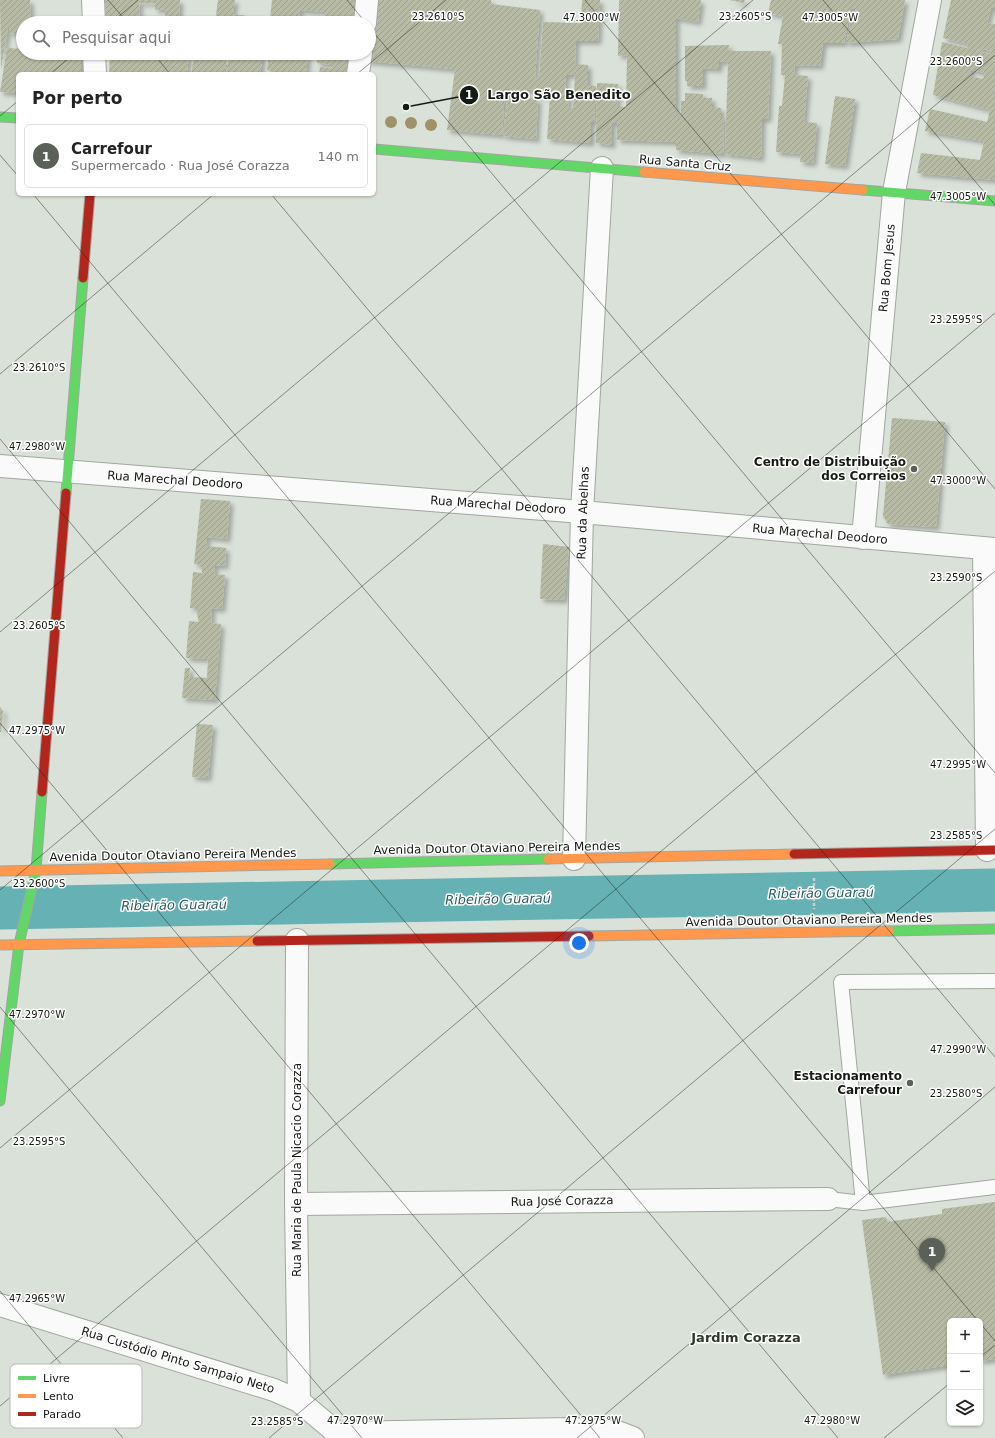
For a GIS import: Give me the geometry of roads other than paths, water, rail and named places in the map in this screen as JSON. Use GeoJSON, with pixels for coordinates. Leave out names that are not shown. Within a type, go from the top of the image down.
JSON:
{"type":"FeatureCollection","features":[{"type":"Feature","properties":{"kind":"main road"},"geometry":{"type":"LineString","coordinates":[[0,117],[16,118]]}},
{"type":"Feature","properties":{"kind":"main road","name":"Rua Santa Cruz"},"geometry":{"type":"LineString","coordinates":[[376,149],[995,201]]}},
{"type":"Feature","properties":{"kind":"main road"},"geometry":{"type":"LineString","coordinates":[[0,1101],[19,944],[36,870],[90,196]]}},
{"type":"Feature","properties":{"kind":"main road","name":"Avenida Doutor Otaviano Pereira Mendes"},"geometry":{"type":"LineString","coordinates":[[0,871],[991,850]]}},
{"type":"Feature","properties":{"kind":"main road","name":"Avenida Doutor Otaviano Pereira Mendes"},"geometry":{"type":"LineString","coordinates":[[0,945],[995,930]]}},
{"type":"Feature","properties":{"kind":"street"},"geometry":{"type":"LineString","coordinates":[[93,0],[94,16]]}},
{"type":"Feature","properties":{"kind":"street"},"geometry":{"type":"LineString","coordinates":[[365,16],[367,0]]}},
{"type":"Feature","properties":{"kind":"street","name":"Rua Bom Jesus"},"geometry":{"type":"LineString","coordinates":[[863,538],[894,192],[930,0]]}},
{"type":"Feature","properties":{"kind":"street"},"geometry":{"type":"LineString","coordinates":[[94,60],[95,72]]}},
{"type":"Feature","properties":{"kind":"street"},"geometry":{"type":"LineString","coordinates":[[358,72],[360,60]]}},
{"type":"Feature","properties":{"kind":"street","name":"Rua da Abelhas"},"geometry":{"type":"LineString","coordinates":[[574,858],[582,512],[602,168]]}},
{"type":"Feature","properties":{"kind":"street","name":"Rua Marechal Deodoro"},"geometry":{"type":"LineString","coordinates":[[0,466],[582,512],[990,549]]}},
{"type":"Feature","properties":{"kind":"street"},"geometry":{"type":"LineString","coordinates":[[990,549],[991,850]]}},
{"type":"Feature","properties":{"kind":"street","name":"Rua Maria de Paula Nicacio Corazza"},"geometry":{"type":"LineString","coordinates":[[297,940],[296,1204],[299,1401]]}},
{"type":"Feature","properties":{"kind":"street","name":"Rua José Corazza"},"geometry":{"type":"LineString","coordinates":[[296,1204],[828,1199]]}},
{"type":"Feature","properties":{"kind":"street","name":"Rua Custódio Pinto Sampaio Neto"},"geometry":{"type":"LineString","coordinates":[[0,1305],[274,1390],[299,1401],[341,1436]]}},
{"type":"Feature","properties":{"kind":"street"},"geometry":{"type":"LineString","coordinates":[[341,1436],[574,1429],[620,1433],[633,1438]]}},
{"type":"Feature","properties":{"kind":"lane"},"geometry":{"type":"LineString","coordinates":[[863,1203],[841,982],[995,982]]}},
{"type":"Feature","properties":{"kind":"lane"},"geometry":{"type":"LineString","coordinates":[[828,1199],[863,1203],[995,1187]]}},
{"type":"Feature","properties":{"kind":"waterway","name":"Ribeirão Guaraú"},"geometry":{"type":"LineString","coordinates":[[0,908],[995,890]]}},
{"type":"Feature","properties":{"kind":"place","name":"Largo São Benedito"},"geometry":{"type":"Point","coordinates":[406,107]}},
{"type":"Feature","properties":{"kind":"place","name":"Centro de Distribuição dos Correios"},"geometry":{"type":"Point","coordinates":[914,469]}},
{"type":"Feature","properties":{"kind":"place","name":"Estacionamento Carrefour"},"geometry":{"type":"Point","coordinates":[910,1083]}},
{"type":"Feature","properties":{"kind":"place","name":"Carrefour"},"geometry":{"type":"Point","coordinates":[932,1271]}},
{"type":"Feature","properties":{"kind":"district","name":"Jardim Corazza"},"geometry":{"type":"Point","coordinates":[746,1337]}}]}
